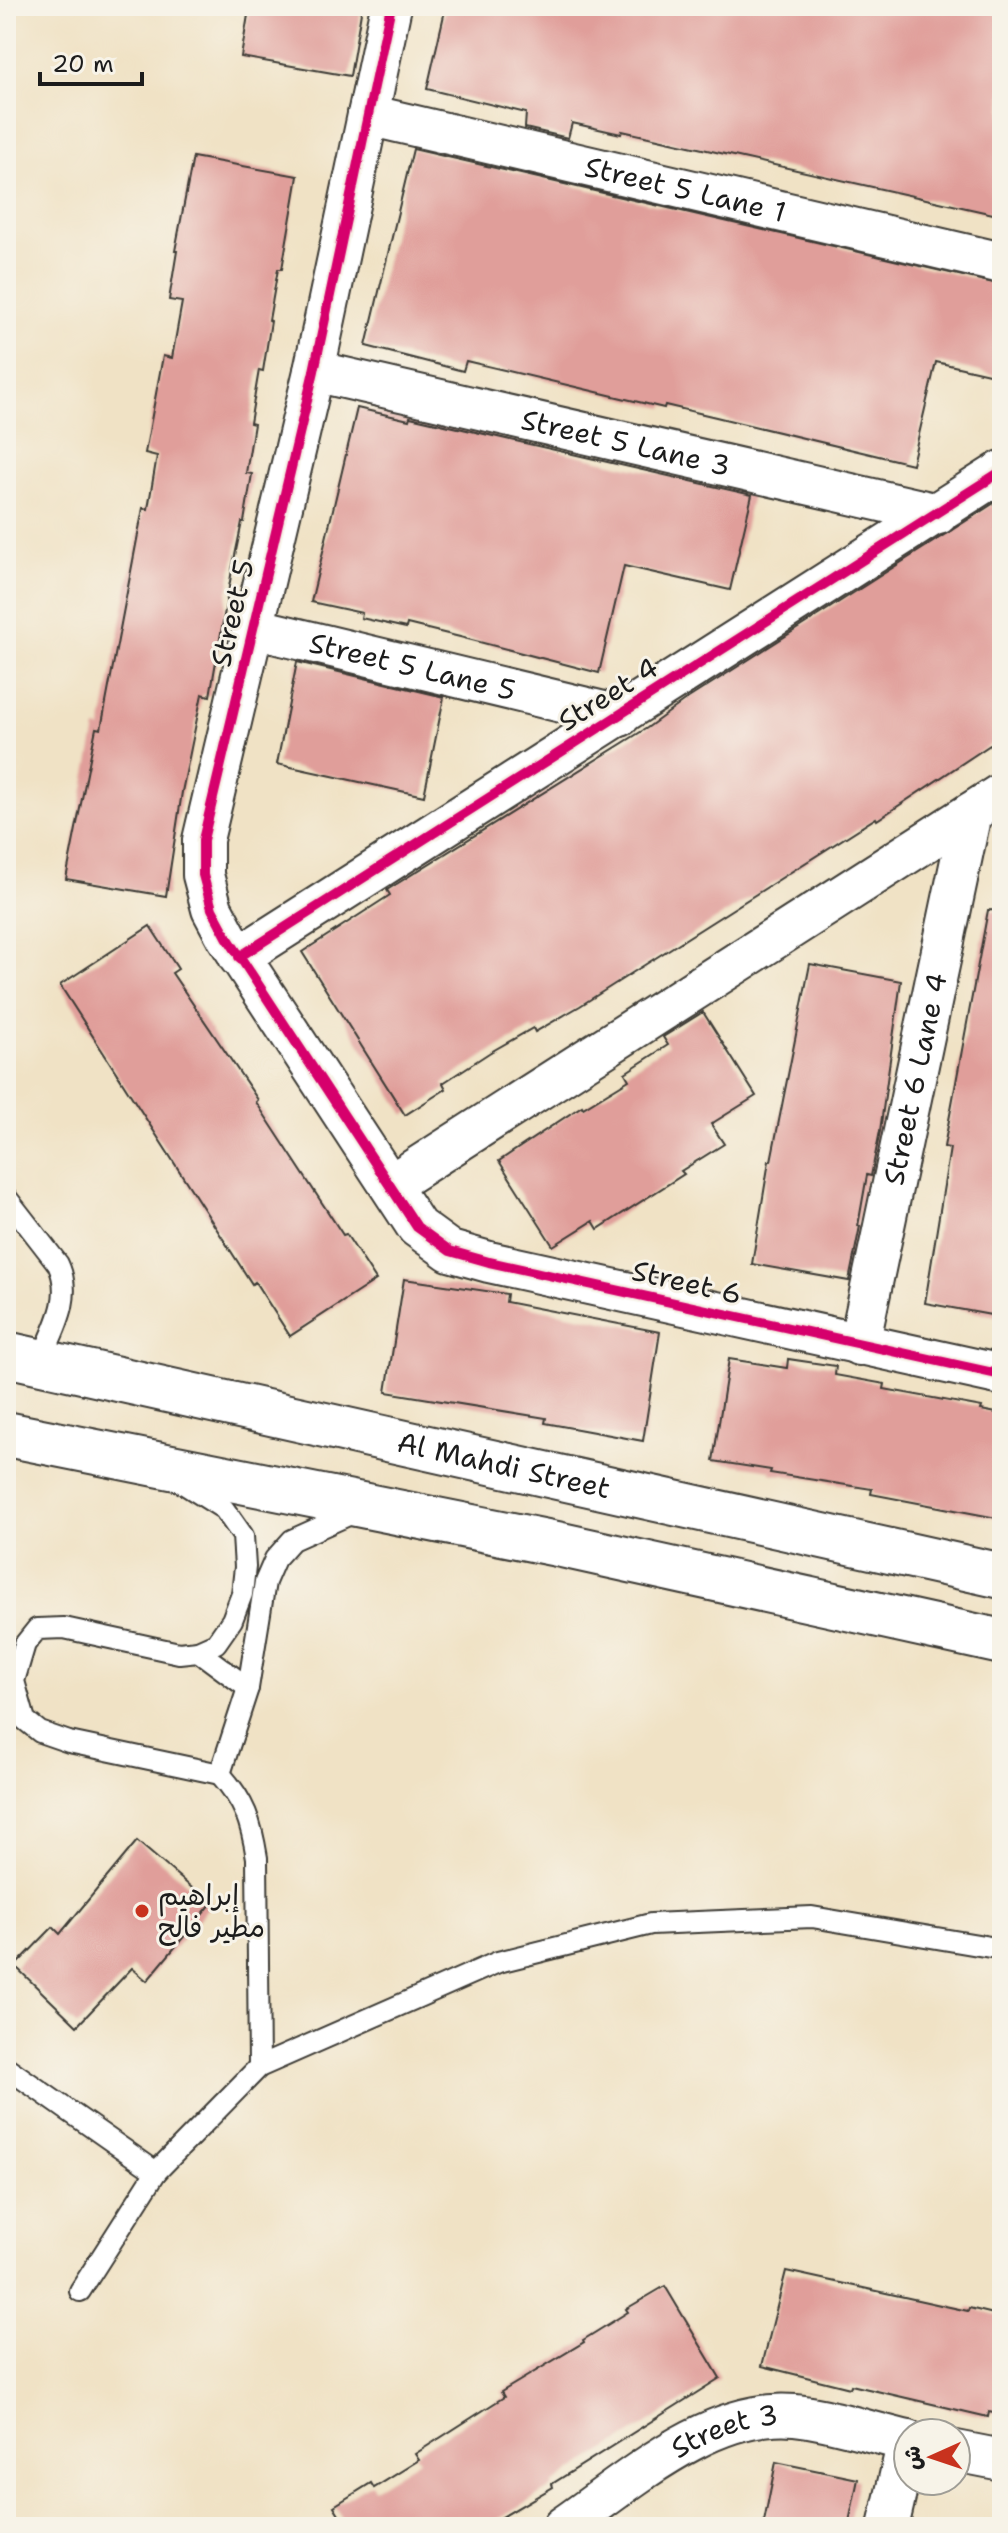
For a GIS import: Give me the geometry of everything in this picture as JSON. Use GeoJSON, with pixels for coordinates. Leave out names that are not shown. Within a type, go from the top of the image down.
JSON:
{"type":"FeatureCollection","features":[{"type":"Feature","properties":{"kind":"main road","name":"Al Mahdi Street"},"geometry":{"type":"LineString","coordinates":[[23,1358],[1002,1576]]}},
{"type":"Feature","properties":{"kind":"main road"},"geometry":{"type":"LineString","coordinates":[[6,1434],[557,1544],[1002,1642]]}},
{"type":"Feature","properties":{"kind":"street","name":"Street 5"},"geometry":{"type":"LineString","coordinates":[[390,1185],[239,957],[212,909],[203,875],[203,840],[314,371],[391,6]]}},
{"type":"Feature","properties":{"kind":"street","name":"Street 5 Lane 1"},"geometry":{"type":"LineString","coordinates":[[368,115],[1002,263]]}},
{"type":"Feature","properties":{"kind":"street","name":"Street 5 Lane 3"},"geometry":{"type":"LineString","coordinates":[[314,371],[938,514]]}},
{"type":"Feature","properties":{"kind":"street","name":"Street 4"},"geometry":{"type":"LineString","coordinates":[[239,957],[1002,471]]}},
{"type":"Feature","properties":{"kind":"street","name":"Street 5 Lane 5"},"geometry":{"type":"LineString","coordinates":[[253,628],[620,716]]}},
{"type":"Feature","properties":{"kind":"street"},"geometry":{"type":"LineString","coordinates":[[390,1185],[986,803]]}},
{"type":"Feature","properties":{"kind":"street","name":"Street 6 Lane 4"},"geometry":{"type":"LineString","coordinates":[[859,1345],[986,803]]}},
{"type":"Feature","properties":{"kind":"street","name":"Street 6"},"geometry":{"type":"LineString","coordinates":[[390,1185],[417,1227],[450,1251],[1002,1375]]}},
{"type":"Feature","properties":{"kind":"street","name":"Street 3"},"geometry":{"type":"LineString","coordinates":[[563,2527],[692,2439],[725,2425],[794,2415],[892,2437]]}},
{"type":"Feature","properties":{"kind":"street"},"geometry":{"type":"LineString","coordinates":[[972,2454],[1002,2460]]}},
{"type":"Feature","properties":{"kind":"street"},"geometry":{"type":"LineString","coordinates":[[888,2527],[895,2497]]}},
{"type":"Feature","properties":{"kind":"lane"},"geometry":{"type":"LineString","coordinates":[[6,1197],[58,1264],[63,1276],[64,1303],[23,1358]]}},
{"type":"Feature","properties":{"kind":"lane"},"geometry":{"type":"LineString","coordinates":[[142,1461],[224,1509],[243,1536],[245,1567],[242,1594],[232,1620],[216,1643],[198,1651],[179,1653],[64,1628],[37,1629],[25,1644],[14,1681],[25,1720],[40,1732],[69,1742],[220,1774],[239,1796],[251,1823],[257,1858],[259,2067]]}},
{"type":"Feature","properties":{"kind":"lane"},"geometry":{"type":"LineString","coordinates":[[220,1774],[248,1688],[265,1582],[275,1559],[292,1540],[367,1507]]}},
{"type":"Feature","properties":{"kind":"lane"},"geometry":{"type":"LineString","coordinates":[[198,1651],[248,1688]]}},
{"type":"Feature","properties":{"kind":"lane"},"geometry":{"type":"LineString","coordinates":[[80,2291],[156,2172],[259,2067],[498,1962],[651,1924],[812,1917],[1002,1949]]}},
{"type":"Feature","properties":{"kind":"lane"},"geometry":{"type":"LineString","coordinates":[[7,2070],[156,2172]]}},
{"type":"Feature","properties":{"kind":"building"},"geometry":{"type":"Polygon","coordinates":[[[258,6],[362,6],[350,76],[241,57],[249,9],[257,11],[258,6]]]}},
{"type":"Feature","properties":{"kind":"building"},"geometry":{"type":"Polygon","coordinates":[[[446,6],[964,6],[1002,15],[1002,216],[622,131],[621,134],[572,123],[568,138],[525,128],[526,113],[427,89],[446,6]]]}},
{"type":"Feature","properties":{"kind":"building"},"geometry":{"type":"Polygon","coordinates":[[[413,149],[1002,285],[1002,377],[936,362],[912,464],[466,361],[463,371],[366,346],[413,149]]]}},
{"type":"Feature","properties":{"kind":"building"},"geometry":{"type":"Polygon","coordinates":[[[193,157],[298,176],[282,269],[278,269],[263,371],[259,370],[250,423],[254,424],[246,473],[252,474],[244,522],[232,570],[210,696],[202,694],[182,792],[166,896],[66,879],[96,728],[101,729],[143,508],[148,509],[157,456],[145,453],[163,356],[172,358],[182,302],[169,300],[193,157]]]}},
{"type":"Feature","properties":{"kind":"building"},"geometry":{"type":"Polygon","coordinates":[[[357,408],[409,420],[410,417],[752,495],[730,590],[624,566],[599,673],[407,624],[406,628],[361,618],[362,613],[311,602],[357,408]]]}},
{"type":"Feature","properties":{"kind":"building"},"geometry":{"type":"Polygon","coordinates":[[[1002,498],[1002,737],[877,820],[580,1006],[535,1032],[533,1028],[489,1053],[443,1083],[446,1089],[405,1115],[302,952],[390,895],[387,890],[647,728],[687,699],[1002,498]]]}},
{"type":"Feature","properties":{"kind":"building"},"geometry":{"type":"Polygon","coordinates":[[[297,662],[444,697],[424,796],[277,764],[297,662]]]}},
{"type":"Feature","properties":{"kind":"building"},"geometry":{"type":"Polygon","coordinates":[[[988,910],[1002,911],[1002,1317],[925,1303],[950,1148],[944,1147],[988,910]]]}},
{"type":"Feature","properties":{"kind":"building"},"geometry":{"type":"Polygon","coordinates":[[[150,926],[178,969],[172,973],[258,1100],[256,1102],[343,1235],[346,1234],[376,1280],[290,1336],[255,1282],[252,1284],[60,985],[150,926]]]}},
{"type":"Feature","properties":{"kind":"building"},"geometry":{"type":"Polygon","coordinates":[[[810,964],[901,981],[880,1131],[871,1176],[867,1175],[849,1281],[752,1264],[769,1161],[810,964]]]}},
{"type":"Feature","properties":{"kind":"building"},"geometry":{"type":"Polygon","coordinates":[[[703,1012],[756,1096],[711,1124],[724,1144],[681,1171],[684,1174],[598,1229],[593,1221],[553,1246],[499,1161],[582,1106],[629,1080],[625,1073],[668,1045],[663,1037],[703,1012]]]}},
{"type":"Feature","properties":{"kind":"building"},"geometry":{"type":"Polygon","coordinates":[[[404,1279],[507,1294],[506,1302],[660,1332],[643,1441],[545,1423],[546,1418],[386,1392],[404,1279]]]}},
{"type":"Feature","properties":{"kind":"building"},"geometry":{"type":"Polygon","coordinates":[[[729,1359],[787,1368],[788,1359],[836,1366],[835,1375],[885,1384],[884,1389],[982,1407],[981,1410],[1002,1414],[1002,1519],[871,1494],[872,1489],[713,1461],[729,1359]]]}},
{"type":"Feature","properties":{"kind":"building","name":"إبراهيم مطير فالح"},"geometry":{"type":"Polygon","coordinates":[[[137,1841],[211,1904],[147,1981],[132,1968],[77,2026],[15,1966],[53,1927],[60,1934],[137,1841]]]}},
{"type":"Feature","properties":{"kind":"building"},"geometry":{"type":"Polygon","coordinates":[[[786,2271],[1002,2316],[1002,2415],[989,2412],[988,2417],[762,2366],[786,2271]]]}},
{"type":"Feature","properties":{"kind":"building"},"geometry":{"type":"Polygon","coordinates":[[[665,2286],[720,2378],[552,2484],[553,2487],[485,2527],[347,2527],[334,2506],[371,2483],[374,2488],[419,2460],[415,2454],[504,2397],[501,2392],[584,2342],[628,2312],[626,2309],[665,2286]]]}},
{"type":"Feature","properties":{"kind":"building"},"geometry":{"type":"Polygon","coordinates":[[[776,2462],[858,2479],[848,2527],[763,2527],[776,2462]]]}},
{"type":"Feature","properties":{"kind":"cycle path"},"geometry":{"type":"LineString","coordinates":[[391,6],[314,371],[203,840],[203,875],[212,909],[227,937],[417,1227],[450,1251],[1002,1375]]}},
{"type":"Feature","properties":{"kind":"cycle path"},"geometry":{"type":"LineString","coordinates":[[239,957],[1002,471]]}},
{"type":"Feature","properties":{"kind":"place","name":"إبراهيم مطير فالح"},"geometry":{"type":"Point","coordinates":[142,1911]}}]}
